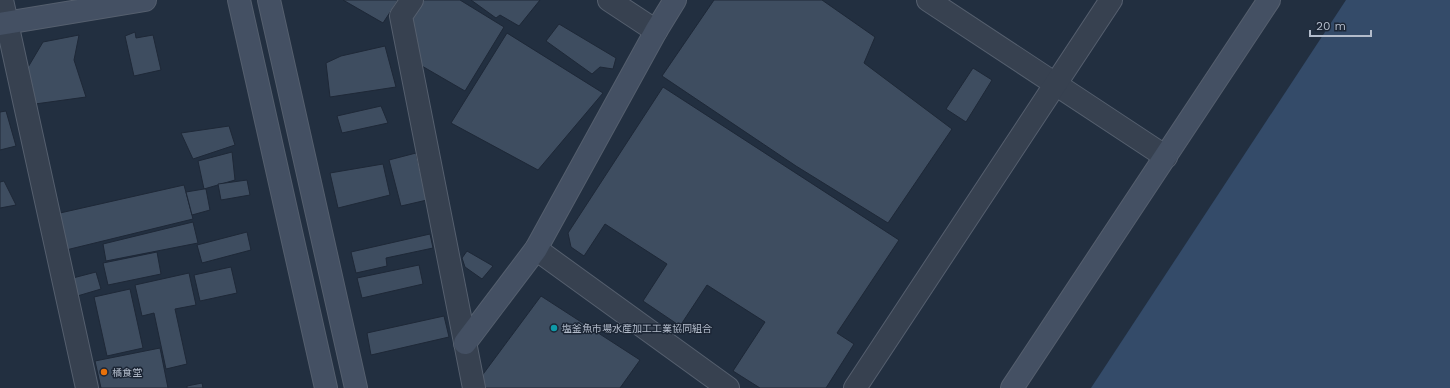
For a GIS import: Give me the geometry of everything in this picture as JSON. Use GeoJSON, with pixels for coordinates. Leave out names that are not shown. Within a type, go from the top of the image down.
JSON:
{"type":"FeatureCollection","features":[{"type":"Feature","properties":{"kind":"street"},"geometry":{"type":"LineString","coordinates":[[2,0],[3,23],[87,388]]}},
{"type":"Feature","properties":{"kind":"street"},"geometry":{"type":"LineString","coordinates":[[3,23],[145,0]]}},
{"type":"Feature","properties":{"kind":"street"},"geometry":{"type":"LineString","coordinates":[[239,0],[326,388]]}},
{"type":"Feature","properties":{"kind":"street"},"geometry":{"type":"LineString","coordinates":[[269,0],[356,388]]}},
{"type":"Feature","properties":{"kind":"street"},"geometry":{"type":"LineString","coordinates":[[412,0],[401,16],[474,388]]}},
{"type":"Feature","properties":{"kind":"street"},"geometry":{"type":"LineString","coordinates":[[609,0],[656,30]]}},
{"type":"Feature","properties":{"kind":"street"},"geometry":{"type":"LineString","coordinates":[[465,343],[536,249],[656,30],[675,0]]}},
{"type":"Feature","properties":{"kind":"street"},"geometry":{"type":"LineString","coordinates":[[928,0],[1166,157]]}},
{"type":"Feature","properties":{"kind":"street"},"geometry":{"type":"LineString","coordinates":[[855,388],[1111,0]]}},
{"type":"Feature","properties":{"kind":"street"},"geometry":{"type":"LineString","coordinates":[[1012,388],[1269,0]]}},
{"type":"Feature","properties":{"kind":"street"},"geometry":{"type":"LineString","coordinates":[[536,249],[728,388]]}},
{"type":"Feature","properties":{"kind":"water"},"geometry":{"type":"Polygon","coordinates":[[[1346,0],[1450,0],[1450,388],[1091,388],[1346,0]]]}},
{"type":"Feature","properties":{"kind":"building"},"geometry":{"type":"Polygon","coordinates":[[[343,0],[398,0],[383,23],[343,0]]]}},
{"type":"Feature","properties":{"kind":"building"},"geometry":{"type":"Polygon","coordinates":[[[420,0],[460,0],[504,27],[465,91],[415,62],[403,24],[420,0]]]}},
{"type":"Feature","properties":{"kind":"building"},"geometry":{"type":"Polygon","coordinates":[[[471,0],[540,0],[519,26],[500,15],[496,18],[471,0]]]}},
{"type":"Feature","properties":{"kind":"building"},"geometry":{"type":"Polygon","coordinates":[[[714,0],[822,0],[875,37],[864,63],[952,129],[888,223],[796,166],[662,76],[714,0]]]}},
{"type":"Feature","properties":{"kind":"building"},"geometry":{"type":"Polygon","coordinates":[[[559,24],[616,58],[613,69],[600,67],[592,74],[546,41],[559,24]]]}},
{"type":"Feature","properties":{"kind":"building"},"geometry":{"type":"Polygon","coordinates":[[[135,32],[136,38],[153,35],[161,70],[134,76],[125,36],[135,32]]]}},
{"type":"Feature","properties":{"kind":"building"},"geometry":{"type":"Polygon","coordinates":[[[507,33],[603,93],[538,170],[451,123],[507,33]]]}},
{"type":"Feature","properties":{"kind":"building"},"geometry":{"type":"Polygon","coordinates":[[[79,35],[74,60],[86,97],[35,104],[24,74],[43,42],[79,35]]]}},
{"type":"Feature","properties":{"kind":"building"},"geometry":{"type":"Polygon","coordinates":[[[385,46],[396,87],[330,97],[326,63],[341,56],[385,46]]]}},
{"type":"Feature","properties":{"kind":"building"},"geometry":{"type":"Polygon","coordinates":[[[973,68],[992,80],[966,122],[946,109],[973,68]]]}},
{"type":"Feature","properties":{"kind":"building"},"geometry":{"type":"Polygon","coordinates":[[[663,87],[899,240],[837,333],[854,344],[826,388],[760,388],[733,371],[765,322],[707,285],[680,326],[643,301],[667,264],[605,224],[584,256],[571,247],[568,233],[663,87]]]}},
{"type":"Feature","properties":{"kind":"building"},"geometry":{"type":"Polygon","coordinates":[[[381,106],[388,123],[342,133],[337,116],[381,106]]]}},
{"type":"Feature","properties":{"kind":"building"},"geometry":{"type":"Polygon","coordinates":[[[6,111],[16,146],[0,150],[0,112],[6,111]]]}},
{"type":"Feature","properties":{"kind":"building"},"geometry":{"type":"Polygon","coordinates":[[[229,126],[235,145],[193,159],[181,133],[229,126]]]}},
{"type":"Feature","properties":{"kind":"building"},"geometry":{"type":"Polygon","coordinates":[[[232,152],[235,180],[204,189],[198,161],[232,152]]]}},
{"type":"Feature","properties":{"kind":"building"},"geometry":{"type":"Polygon","coordinates":[[[416,153],[427,200],[401,206],[389,160],[416,153]]]}},
{"type":"Feature","properties":{"kind":"building"},"geometry":{"type":"Polygon","coordinates":[[[383,164],[390,195],[338,208],[330,173],[383,164]]]}},
{"type":"Feature","properties":{"kind":"building"},"geometry":{"type":"Polygon","coordinates":[[[247,180],[250,195],[221,200],[218,184],[247,180]]]}},
{"type":"Feature","properties":{"kind":"building"},"geometry":{"type":"Polygon","coordinates":[[[4,181],[16,205],[0,208],[0,182],[4,181]]]}},
{"type":"Feature","properties":{"kind":"building"},"geometry":{"type":"Polygon","coordinates":[[[184,185],[193,219],[66,250],[60,213],[184,185]]]}},
{"type":"Feature","properties":{"kind":"building"},"geometry":{"type":"Polygon","coordinates":[[[206,189],[210,210],[192,215],[186,192],[206,189]]]}},
{"type":"Feature","properties":{"kind":"building"},"geometry":{"type":"Polygon","coordinates":[[[193,222],[198,243],[106,261],[103,244],[193,222]]]}},
{"type":"Feature","properties":{"kind":"building"},"geometry":{"type":"Polygon","coordinates":[[[247,232],[251,250],[202,263],[197,245],[247,232]]]}},
{"type":"Feature","properties":{"kind":"building"},"geometry":{"type":"Polygon","coordinates":[[[430,234],[433,248],[386,258],[387,266],[356,273],[351,252],[430,234]]]}},
{"type":"Feature","properties":{"kind":"building"},"geometry":{"type":"Polygon","coordinates":[[[467,251],[493,266],[482,279],[465,267],[462,258],[467,251]]]}},
{"type":"Feature","properties":{"kind":"building"},"geometry":{"type":"Polygon","coordinates":[[[157,252],[161,274],[108,285],[103,263],[157,252]]]}},
{"type":"Feature","properties":{"kind":"building"},"geometry":{"type":"Polygon","coordinates":[[[419,265],[423,284],[362,298],[357,278],[419,265]]]}},
{"type":"Feature","properties":{"kind":"building"},"geometry":{"type":"Polygon","coordinates":[[[231,267],[237,293],[200,301],[194,275],[231,267]]]}},
{"type":"Feature","properties":{"kind":"building"},"geometry":{"type":"Polygon","coordinates":[[[96,272],[101,289],[74,297],[69,279],[96,272]]]}},
{"type":"Feature","properties":{"kind":"building"},"geometry":{"type":"Polygon","coordinates":[[[189,273],[196,305],[175,309],[187,364],[166,369],[154,313],[142,316],[135,285],[189,273]]]}},
{"type":"Feature","properties":{"kind":"building"},"geometry":{"type":"Polygon","coordinates":[[[130,289],[143,348],[107,356],[94,297],[130,289]]]}},
{"type":"Feature","properties":{"kind":"building","name":"塩釜魚市場水産加工工業協同組合"},"geometry":{"type":"Polygon","coordinates":[[[541,296],[640,360],[620,388],[481,388],[478,381],[541,296]]]}},
{"type":"Feature","properties":{"kind":"building"},"geometry":{"type":"Polygon","coordinates":[[[444,316],[449,337],[371,355],[367,333],[444,316]]]}},
{"type":"Feature","properties":{"kind":"building"},"geometry":{"type":"Polygon","coordinates":[[[160,348],[168,388],[101,388],[95,361],[160,348]]]}},
{"type":"Feature","properties":{"kind":"building"},"geometry":{"type":"Polygon","coordinates":[[[202,383],[203,388],[187,388],[187,386],[202,383]]]}},
{"type":"Feature","properties":{"kind":"place","name":"塩釜魚市場水産加工工業協同組合"},"geometry":{"type":"Point","coordinates":[554,328]}},
{"type":"Feature","properties":{"kind":"place","name":"橘食堂"},"geometry":{"type":"Point","coordinates":[104,372]}}]}
